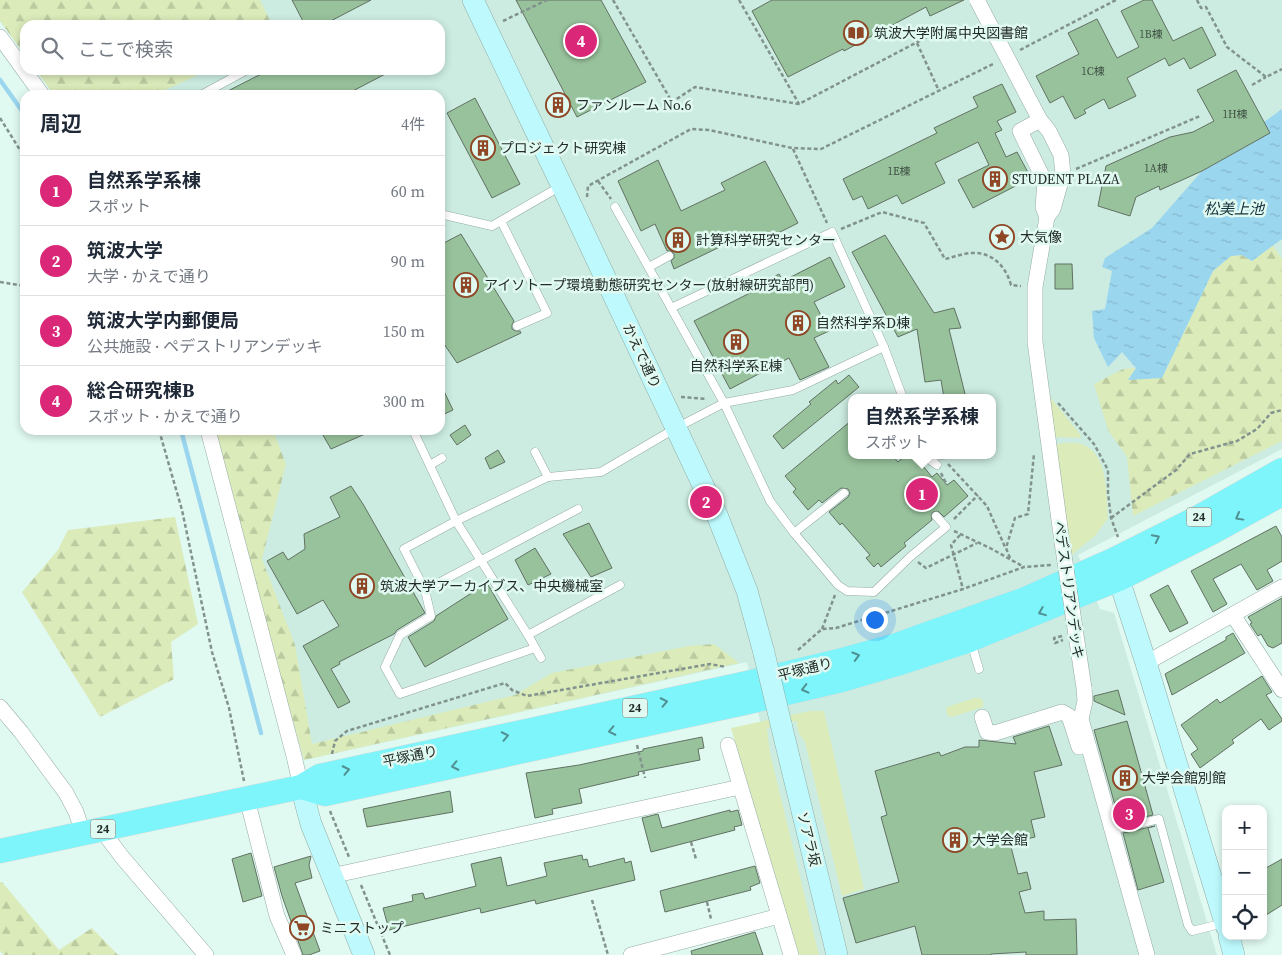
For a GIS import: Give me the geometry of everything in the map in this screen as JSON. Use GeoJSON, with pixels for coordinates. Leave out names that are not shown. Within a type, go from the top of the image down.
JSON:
{"type":"FeatureCollection","features":[{"type":"Feature","properties":{"kind":"main road","name":"平塚通り"},"geometry":{"type":"LineString","coordinates":[[301,787],[325,794],[749,702],[842,680],[970,640],[1199,517],[1282,470]]}},
{"type":"Feature","properties":{"kind":"main road","name":"平塚通り"},"geometry":{"type":"LineString","coordinates":[[0,851],[301,787],[320,776],[620,711],[838,661],[896,645],[1025,599],[1118,561],[1211,533],[1282,494]]}},
{"type":"Feature","properties":{"kind":"street","name":"かえで通り"},"geometry":{"type":"LineString","coordinates":[[472,0],[562,186],[733,553],[748,591],[781,724]]}},
{"type":"Feature","properties":{"kind":"street","name":"ペデストリアンデッキ"},"geometry":{"type":"LineString","coordinates":[[977,0],[1040,120],[1049,131],[1061,155],[1063,174],[1054,209],[1047,217],[1035,287],[1035,342],[1084,688],[1085,701],[1081,719],[1086,752],[1119,853],[1147,955]]}},
{"type":"Feature","properties":{"kind":"street"},"geometry":{"type":"LineString","coordinates":[[0,37],[20,65]]}},
{"type":"Feature","properties":{"kind":"street"},"geometry":{"type":"LineString","coordinates":[[28,75],[38,90]]}},
{"type":"Feature","properties":{"kind":"street","name":"ペデストリアンデッキ"},"geometry":{"type":"LineString","coordinates":[[1040,120],[1020,131],[1045,182],[1043,207],[1047,217]]}},
{"type":"Feature","properties":{"kind":"street"},"geometry":{"type":"LineString","coordinates":[[209,435],[311,824],[364,955]]}},
{"type":"Feature","properties":{"kind":"street"},"geometry":{"type":"LineString","coordinates":[[1118,561],[1146,663],[1222,916]]}},
{"type":"Feature","properties":{"kind":"street"},"geometry":{"type":"LineString","coordinates":[[1146,663],[1282,587]]}},
{"type":"Feature","properties":{"kind":"street"},"geometry":{"type":"LineString","coordinates":[[1233,614],[1282,690]]}},
{"type":"Feature","properties":{"kind":"street"},"geometry":{"type":"LineString","coordinates":[[0,707],[66,793],[76,812],[92,831],[122,857],[206,955]]}},
{"type":"Feature","properties":{"kind":"street"},"geometry":{"type":"LineString","coordinates":[[982,716],[987,732],[995,733],[1062,712],[1069,716],[1086,752],[1111,856],[1119,853]]}},
{"type":"Feature","properties":{"kind":"street","name":"ソアラ坂"},"geometry":{"type":"LineString","coordinates":[[781,724],[837,955]]}},
{"type":"Feature","properties":{"kind":"street"},"geometry":{"type":"LineString","coordinates":[[728,744],[791,955]]}},
{"type":"Feature","properties":{"kind":"street"},"geometry":{"type":"LineString","coordinates":[[331,876],[740,787]]}},
{"type":"Feature","properties":{"kind":"street"},"geometry":{"type":"LineString","coordinates":[[247,798],[277,916],[294,955]]}},
{"type":"Feature","properties":{"kind":"street"},"geometry":{"type":"LineString","coordinates":[[631,955],[779,916]]}},
{"type":"Feature","properties":{"kind":"street"},"geometry":{"type":"LineString","coordinates":[[1229,940],[1234,955]]}},
{"type":"Feature","properties":{"kind":"lane"},"geometry":{"type":"LineString","coordinates":[[210,90],[238,75]]}},
{"type":"Feature","properties":{"kind":"lane"},"geometry":{"type":"LineString","coordinates":[[445,215],[492,226],[562,186]]}},
{"type":"Feature","properties":{"kind":"lane"},"geometry":{"type":"LineString","coordinates":[[616,207],[724,403],[770,501],[838,585],[847,591],[874,592],[910,557],[946,527],[936,516]]}},
{"type":"Feature","properties":{"kind":"lane"},"geometry":{"type":"LineString","coordinates":[[501,221],[546,313],[517,326]]}},
{"type":"Feature","properties":{"kind":"lane"},"geometry":{"type":"LineString","coordinates":[[671,308],[832,232],[884,347],[902,394]]}},
{"type":"Feature","properties":{"kind":"lane"},"geometry":{"type":"LineString","coordinates":[[649,267],[669,256]]}},
{"type":"Feature","properties":{"kind":"lane"},"geometry":{"type":"LineString","coordinates":[[535,648],[400,694],[384,667],[400,636],[431,616],[425,590],[404,549],[456,520],[548,477],[601,472],[676,428],[724,403],[793,390],[884,347]]}},
{"type":"Feature","properties":{"kind":"lane"},"geometry":{"type":"LineString","coordinates":[[416,435],[456,520],[541,658]]}},
{"type":"Feature","properties":{"kind":"lane"},"geometry":{"type":"LineString","coordinates":[[535,452],[548,477]]}},
{"type":"Feature","properties":{"kind":"lane"},"geometry":{"type":"LineString","coordinates":[[430,464],[442,458]]}},
{"type":"Feature","properties":{"kind":"lane"},"geometry":{"type":"LineString","coordinates":[[929,459],[937,465]]}},
{"type":"Feature","properties":{"kind":"lane"},"geometry":{"type":"LineString","coordinates":[[794,533],[844,492]]}},
{"type":"Feature","properties":{"kind":"lane"},"geometry":{"type":"LineString","coordinates":[[425,590],[578,509]]}},
{"type":"Feature","properties":{"kind":"lane"},"geometry":{"type":"LineString","coordinates":[[528,636],[620,585]]}},
{"type":"Feature","properties":{"kind":"lane"},"geometry":{"type":"LineString","coordinates":[[970,640],[979,669]]}},
{"type":"Feature","properties":{"kind":"lane"},"geometry":{"type":"LineString","coordinates":[[1112,830],[1159,818],[1188,925],[1192,930],[1222,929]]}},
{"type":"Feature","properties":{"kind":"path"},"geometry":{"type":"LineString","coordinates":[[501,22],[547,0]]}},
{"type":"Feature","properties":{"kind":"path"},"geometry":{"type":"LineString","coordinates":[[613,0],[672,102],[695,87],[799,104],[950,25]]}},
{"type":"Feature","properties":{"kind":"path"},"geometry":{"type":"LineString","coordinates":[[739,0],[799,104]]}},
{"type":"Feature","properties":{"kind":"path"},"geometry":{"type":"LineString","coordinates":[[1014,53],[1116,0]]}},
{"type":"Feature","properties":{"kind":"path"},"geometry":{"type":"LineString","coordinates":[[1197,0],[1201,8],[1206,7],[1227,47],[1266,77]]}},
{"type":"Feature","properties":{"kind":"path"},"geometry":{"type":"LineString","coordinates":[[917,43],[940,92]]}},
{"type":"Feature","properties":{"kind":"path"},"geometry":{"type":"LineString","coordinates":[[587,202],[588,186],[691,129],[709,130],[792,148],[820,149],[940,92],[999,61]]}},
{"type":"Feature","properties":{"kind":"path"},"geometry":{"type":"LineString","coordinates":[[1252,85],[1282,69]]}},
{"type":"Feature","properties":{"kind":"path"},"geometry":{"type":"LineString","coordinates":[[1063,174],[1200,116]]}},
{"type":"Feature","properties":{"kind":"path"},"geometry":{"type":"LineString","coordinates":[[0,118],[20,150]]}},
{"type":"Feature","properties":{"kind":"path"},"geometry":{"type":"LineString","coordinates":[[792,148],[832,232],[882,212],[924,223],[945,259],[971,253],[983,254],[992,258],[1007,272],[1011,285],[1035,287]]}},
{"type":"Feature","properties":{"kind":"path"},"geometry":{"type":"LineString","coordinates":[[598,180],[616,207]]}},
{"type":"Feature","properties":{"kind":"path"},"geometry":{"type":"LineString","coordinates":[[0,282],[20,285]]}},
{"type":"Feature","properties":{"kind":"path"},"geometry":{"type":"LineString","coordinates":[[1041,394],[1049,393],[1094,444],[1108,470],[1108,493],[1118,561]]}},
{"type":"Feature","properties":{"kind":"path"},"geometry":{"type":"LineString","coordinates":[[681,397],[707,399]]}},
{"type":"Feature","properties":{"kind":"path"},"geometry":{"type":"LineString","coordinates":[[1111,518],[1176,470],[1190,454],[1237,441],[1257,429],[1271,413],[1282,410]]}},
{"type":"Feature","properties":{"kind":"path"},"geometry":{"type":"LineString","coordinates":[[160,435],[182,510],[212,652],[229,708],[247,798]]}},
{"type":"Feature","properties":{"kind":"path"},"geometry":{"type":"LineString","coordinates":[[1006,548],[1014,518],[1028,514],[1034,454],[1036,448],[1047,437]]}},
{"type":"Feature","properties":{"kind":"path"},"geometry":{"type":"LineString","coordinates":[[944,459],[987,506],[1010,558]]}},
{"type":"Feature","properties":{"kind":"path"},"geometry":{"type":"LineString","coordinates":[[978,496],[946,527],[1010,558],[1024,567]]}},
{"type":"Feature","properties":{"kind":"path"},"geometry":{"type":"LineString","coordinates":[[960,535],[951,545],[963,589]]}},
{"type":"Feature","properties":{"kind":"path"},"geometry":{"type":"LineString","coordinates":[[910,557],[926,568],[977,543]]}},
{"type":"Feature","properties":{"kind":"path"},"geometry":{"type":"LineString","coordinates":[[822,629],[836,628],[963,589],[1024,567],[1046,564],[1057,565]]}},
{"type":"Feature","properties":{"kind":"path"},"geometry":{"type":"LineString","coordinates":[[795,654],[822,629],[838,585]]}},
{"type":"Feature","properties":{"kind":"path"},"geometry":{"type":"LineString","coordinates":[[332,758],[335,741],[347,731],[505,683],[512,690],[527,696],[710,664],[728,667]]}},
{"type":"Feature","properties":{"kind":"path"},"geometry":{"type":"LineString","coordinates":[[636,741],[645,778]]}},
{"type":"Feature","properties":{"kind":"path"},"geometry":{"type":"LineString","coordinates":[[691,842],[696,859]]}},
{"type":"Feature","properties":{"kind":"path"},"geometry":{"type":"LineString","coordinates":[[592,900],[608,955]]}},
{"type":"Feature","properties":{"kind":"shaded area"},"geometry":{"type":"Polygon","coordinates":[[[0,0],[1282,0],[1282,449],[1078,555],[1100,609],[1114,613],[1217,955],[812,955],[747,662],[304,760],[212,435],[445,435],[445,90],[50,90],[40,75],[445,75],[445,20],[20,20],[20,48],[0,21],[0,0]]]}},
{"type":"Feature","properties":{"kind":"green space"},"geometry":{"type":"Polygon","coordinates":[[[0,0],[260,0],[270,20],[20,20],[20,48],[0,21],[0,0]]]}},
{"type":"Feature","properties":{"kind":"green space"},"geometry":{"type":"Polygon","coordinates":[[[40,75],[198,75],[165,90],[50,90],[40,75]]]}},
{"type":"Feature","properties":{"kind":"green space"},"geometry":{"type":"Polygon","coordinates":[[[1272,244],[1282,259],[1282,441],[1133,516],[1127,457],[1108,430],[1094,384],[1123,369],[1136,368],[1128,379],[1162,378],[1213,271],[1231,256],[1242,255],[1252,261],[1272,244]]]}},
{"type":"Feature","properties":{"kind":"green space"},"geometry":{"type":"Polygon","coordinates":[[[1050,397],[1080,434],[1081,438],[1054,437],[1050,397]]]}},
{"type":"Feature","properties":{"kind":"green space"},"geometry":{"type":"Polygon","coordinates":[[[212,435],[275,435],[286,464],[262,559],[295,645],[312,744],[515,695],[552,673],[689,646],[714,644],[739,663],[304,760],[212,435]]]}},
{"type":"Feature","properties":{"kind":"green space"},"geometry":{"type":"Polygon","coordinates":[[[1078,443],[1090,449],[1097,456],[1101,465],[1106,487],[1108,518],[1095,536],[1070,556],[1056,448],[1057,444],[1078,443]]]}},
{"type":"Feature","properties":{"kind":"green space"},"geometry":{"type":"Polygon","coordinates":[[[175,517],[198,624],[171,642],[174,679],[100,717],[22,592],[58,550],[68,530],[175,517]]]}},
{"type":"Feature","properties":{"kind":"green space"},"geometry":{"type":"Polygon","coordinates":[[[980,698],[983,701],[983,707],[952,717],[948,716],[947,707],[980,698]]]}},
{"type":"Feature","properties":{"kind":"green space"},"geometry":{"type":"Polygon","coordinates":[[[810,711],[824,711],[864,889],[842,896],[805,742],[799,734],[796,721],[767,728],[770,753],[819,955],[798,955],[731,728],[810,711]]]}},
{"type":"Feature","properties":{"kind":"green space"},"geometry":{"type":"Polygon","coordinates":[[[0,882],[2,882],[59,950],[92,928],[118,955],[4,955],[0,951],[0,882]]]}},
{"type":"Feature","properties":{"kind":"water","name":"松美上池"},"geometry":{"type":"Polygon","coordinates":[[[1282,109],[1282,239],[1252,261],[1242,255],[1231,256],[1213,271],[1162,378],[1128,380],[1136,368],[1122,352],[1108,367],[1094,338],[1092,311],[1105,309],[1112,271],[1102,267],[1105,258],[1152,228],[1202,171],[1270,133],[1264,122],[1282,109]]]}},
{"type":"Feature","properties":{"kind":"building"},"geometry":{"type":"Polygon","coordinates":[[[292,0],[371,0],[333,20],[302,20],[292,0]]]}},
{"type":"Feature","properties":{"kind":"building"},"geometry":{"type":"Polygon","coordinates":[[[516,0],[601,0],[646,82],[577,117],[516,0]]]}},
{"type":"Feature","properties":{"kind":"building"},"geometry":{"type":"Polygon","coordinates":[[[772,0],[964,0],[930,16],[926,7],[844,51],[843,49],[788,77],[752,11],[772,0]]]}},
{"type":"Feature","properties":{"kind":"building"},"geometry":{"type":"Polygon","coordinates":[[[1144,0],[1152,0],[1173,41],[1202,27],[1216,55],[1190,69],[1184,58],[1169,66],[1165,58],[1127,78],[1136,96],[1109,109],[1104,99],[1084,110],[1086,113],[1075,119],[1063,96],[1050,103],[1036,76],[1079,54],[1068,33],[1097,19],[1117,58],[1139,47],[1121,11],[1144,0]]]}},
{"type":"Feature","properties":{"kind":"building"},"geometry":{"type":"Polygon","coordinates":[[[1236,70],[1270,133],[1202,171],[1160,190],[1159,186],[1136,197],[1130,216],[1098,206],[1106,166],[1170,137],[1193,132],[1214,121],[1197,90],[1236,70]]]}},
{"type":"Feature","properties":{"kind":"building"},"geometry":{"type":"Polygon","coordinates":[[[259,75],[383,75],[355,90],[230,90],[259,75]]]}},
{"type":"Feature","properties":{"kind":"building"},"geometry":{"type":"Polygon","coordinates":[[[1002,84],[1016,112],[997,121],[1002,130],[995,133],[1006,157],[1017,152],[1031,178],[973,208],[958,180],[989,165],[978,142],[935,163],[945,183],[902,204],[897,195],[868,209],[862,196],[853,200],[843,179],[937,133],[934,128],[978,107],[973,97],[1002,84]]]}},
{"type":"Feature","properties":{"kind":"building","name":"プロジェクト研究棟"},"geometry":{"type":"Polygon","coordinates":[[[475,98],[520,184],[492,198],[447,113],[475,98]]]}},
{"type":"Feature","properties":{"kind":"building"},"geometry":{"type":"Polygon","coordinates":[[[658,160],[681,211],[725,190],[721,183],[765,161],[798,223],[758,243],[751,232],[674,269],[671,261],[674,258],[674,254],[671,251],[667,251],[655,224],[641,231],[618,181],[658,160]]]}},
{"type":"Feature","properties":{"kind":"building","name":"アイソトープ環境動態研究センター(放射線研究部門)"},"geometry":{"type":"Polygon","coordinates":[[[461,234],[514,321],[512,329],[521,333],[457,363],[445,345],[445,242],[461,234]]]}},
{"type":"Feature","properties":{"kind":"building"},"geometry":{"type":"Polygon","coordinates":[[[885,235],[934,313],[954,308],[961,328],[949,329],[965,394],[943,394],[941,380],[925,382],[917,329],[898,337],[852,252],[885,235]]]}},
{"type":"Feature","properties":{"kind":"building"},"geometry":{"type":"Polygon","coordinates":[[[830,257],[845,287],[814,302],[829,331],[814,338],[829,367],[800,380],[789,358],[730,389],[694,321],[754,291],[752,288],[779,274],[783,281],[830,257]]]}},
{"type":"Feature","properties":{"kind":"building"},"geometry":{"type":"Polygon","coordinates":[[[1055,264],[1072,264],[1073,289],[1055,289],[1055,264]]]}},
{"type":"Feature","properties":{"kind":"building"},"geometry":{"type":"Polygon","coordinates":[[[849,375],[859,387],[848,394],[848,396],[783,449],[773,436],[836,380],[838,384],[849,375]]]}},
{"type":"Feature","properties":{"kind":"building"},"geometry":{"type":"Polygon","coordinates":[[[445,393],[453,410],[445,414],[445,393]]]}},
{"type":"Feature","properties":{"kind":"building"},"geometry":{"type":"Polygon","coordinates":[[[848,423],[848,459],[895,459],[898,462],[901,459],[917,459],[932,477],[937,473],[947,485],[954,480],[968,496],[944,517],[938,511],[933,512],[931,515],[932,520],[904,543],[906,546],[881,567],[878,563],[874,567],[866,558],[870,555],[842,523],[840,525],[829,512],[848,497],[850,493],[848,489],[841,488],[822,503],[819,500],[808,510],[793,492],[796,489],[785,476],[848,423]]]}},
{"type":"Feature","properties":{"kind":"building"},"geometry":{"type":"Polygon","coordinates":[[[465,425],[471,435],[457,445],[450,435],[465,425]]]}},
{"type":"Feature","properties":{"kind":"building"},"geometry":{"type":"Polygon","coordinates":[[[323,435],[363,435],[331,449],[323,435]]]}},
{"type":"Feature","properties":{"kind":"building"},"geometry":{"type":"Polygon","coordinates":[[[498,450],[505,462],[490,469],[485,458],[498,450]]]}},
{"type":"Feature","properties":{"kind":"building","name":"筑波大学アーカイブス、中央機械室"},"geometry":{"type":"Polygon","coordinates":[[[351,486],[425,613],[397,630],[394,634],[339,662],[340,664],[331,669],[350,702],[338,708],[303,646],[339,626],[323,600],[297,614],[267,561],[283,552],[288,560],[305,549],[304,534],[340,517],[330,497],[351,486]]]}},
{"type":"Feature","properties":{"kind":"building"},"geometry":{"type":"Polygon","coordinates":[[[589,523],[612,568],[591,577],[563,534],[589,523]]]}},
{"type":"Feature","properties":{"kind":"building"},"geometry":{"type":"Polygon","coordinates":[[[1276,526],[1282,537],[1282,561],[1267,570],[1273,581],[1257,590],[1241,564],[1213,579],[1227,604],[1213,612],[1191,571],[1276,526]]]}},
{"type":"Feature","properties":{"kind":"building"},"geometry":{"type":"Polygon","coordinates":[[[535,548],[551,574],[528,585],[515,560],[535,548]]]}},
{"type":"Feature","properties":{"kind":"building"},"geometry":{"type":"Polygon","coordinates":[[[487,583],[508,619],[425,667],[408,637],[434,621],[436,616],[487,583]]]}},
{"type":"Feature","properties":{"kind":"building"},"geometry":{"type":"Polygon","coordinates":[[[1168,585],[1188,623],[1170,632],[1150,595],[1168,585]]]}},
{"type":"Feature","properties":{"kind":"building"},"geometry":{"type":"Polygon","coordinates":[[[1282,598],[1282,643],[1273,648],[1268,646],[1261,634],[1258,636],[1248,617],[1282,598]]]}},
{"type":"Feature","properties":{"kind":"building"},"geometry":{"type":"Polygon","coordinates":[[[1233,633],[1245,653],[1172,695],[1165,674],[1226,640],[1226,637],[1233,633]]]}},
{"type":"Feature","properties":{"kind":"building"},"geometry":{"type":"Polygon","coordinates":[[[1262,676],[1272,692],[1266,695],[1282,721],[1269,730],[1261,719],[1232,740],[1234,743],[1200,768],[1191,754],[1198,749],[1181,725],[1217,699],[1220,703],[1262,676]]]}},
{"type":"Feature","properties":{"kind":"building"},"geometry":{"type":"Polygon","coordinates":[[[1118,690],[1125,715],[1094,701],[1094,696],[1118,690]]]}},
{"type":"Feature","properties":{"kind":"building","name":"大学会館別館"},"geometry":{"type":"Polygon","coordinates":[[[1127,721],[1153,815],[1120,823],[1094,730],[1127,721]]]}},
{"type":"Feature","properties":{"kind":"building","name":"大学会館"},"geometry":{"type":"Polygon","coordinates":[[[1049,726],[1062,765],[1034,772],[1045,817],[1031,820],[1035,837],[1010,843],[1018,874],[1027,872],[1031,889],[1019,892],[1025,913],[1044,911],[1044,920],[1076,919],[1077,955],[1026,955],[1026,952],[991,955],[922,955],[915,926],[856,943],[843,898],[899,882],[881,817],[887,815],[875,771],[939,752],[941,756],[965,747],[979,747],[979,740],[1016,744],[1013,737],[1049,726]]]}},
{"type":"Feature","properties":{"kind":"building"},"geometry":{"type":"Polygon","coordinates":[[[702,737],[704,748],[698,749],[700,760],[638,772],[639,775],[579,789],[582,803],[552,809],[553,814],[535,818],[526,773],[579,765],[702,737]]]}},
{"type":"Feature","properties":{"kind":"building"},"geometry":{"type":"Polygon","coordinates":[[[450,791],[453,812],[367,827],[363,809],[450,791]]]}},
{"type":"Feature","properties":{"kind":"building"},"geometry":{"type":"Polygon","coordinates":[[[730,810],[730,812],[738,810],[742,825],[734,827],[735,830],[651,852],[642,818],[658,814],[662,828],[730,810]]]}},
{"type":"Feature","properties":{"kind":"building"},"geometry":{"type":"Polygon","coordinates":[[[1155,826],[1148,828],[1164,882],[1138,890],[1123,833],[1155,826]]]}},
{"type":"Feature","properties":{"kind":"building"},"geometry":{"type":"Polygon","coordinates":[[[251,853],[262,896],[243,902],[232,859],[251,853]]]}},
{"type":"Feature","properties":{"kind":"building"},"geometry":{"type":"Polygon","coordinates":[[[582,855],[583,860],[587,859],[589,867],[624,858],[625,863],[631,861],[635,880],[536,904],[535,900],[481,913],[480,908],[389,930],[383,908],[413,901],[412,895],[423,893],[425,899],[476,886],[471,864],[501,857],[507,886],[547,876],[544,863],[582,855]]]}},
{"type":"Feature","properties":{"kind":"building"},"geometry":{"type":"Polygon","coordinates":[[[311,856],[309,865],[312,878],[295,883],[320,951],[303,955],[274,867],[311,856]]]}},
{"type":"Feature","properties":{"kind":"building"},"geometry":{"type":"Polygon","coordinates":[[[1282,859],[1282,905],[1267,914],[1267,895],[1267,867],[1282,859]]]}},
{"type":"Feature","properties":{"kind":"building"},"geometry":{"type":"Polygon","coordinates":[[[755,866],[760,883],[750,887],[751,890],[665,912],[660,891],[755,866]]]}},
{"type":"Feature","properties":{"kind":"building"},"geometry":{"type":"Polygon","coordinates":[[[755,932],[763,955],[692,955],[691,951],[755,932]]]}},
{"type":"Feature","properties":{"kind":"waterway"},"geometry":{"type":"LineString","coordinates":[[0,80],[20,108]]}},
{"type":"Feature","properties":{"kind":"waterway"},"geometry":{"type":"LineString","coordinates":[[182,435],[261,733]]}},
{"type":"Feature","properties":{"kind":"place","name":"筑波大学附属中央図書館"},"geometry":{"type":"Point","coordinates":[856,33]}},
{"type":"Feature","properties":{"kind":"place","name":"総合研究棟B"},"geometry":{"type":"Point","coordinates":[581,41]}},
{"type":"Feature","properties":{"kind":"place","name":"ファンルーム No.6"},"geometry":{"type":"Point","coordinates":[558,105]}},
{"type":"Feature","properties":{"kind":"place","name":"プロジェクト研究棟"},"geometry":{"type":"Point","coordinates":[483,148]}},
{"type":"Feature","properties":{"kind":"place","name":"STUDENT PLAZA"},"geometry":{"type":"Point","coordinates":[995,179]}},
{"type":"Feature","properties":{"kind":"place","name":"大気像"},"geometry":{"type":"Point","coordinates":[1002,237]}},
{"type":"Feature","properties":{"kind":"place","name":"計算科学研究センター"},"geometry":{"type":"Point","coordinates":[678,240]}},
{"type":"Feature","properties":{"kind":"place","name":"アイソトープ環境動態研究センター(放射線研究部門)"},"geometry":{"type":"Point","coordinates":[466,285]}},
{"type":"Feature","properties":{"kind":"place","name":"自然科学系D棟"},"geometry":{"type":"Point","coordinates":[798,323]}},
{"type":"Feature","properties":{"kind":"place","name":"自然科学系E棟"},"geometry":{"type":"Point","coordinates":[736,342]}},
{"type":"Feature","properties":{"kind":"place","name":"自然系学系棟"},"geometry":{"type":"Point","coordinates":[922,494]}},
{"type":"Feature","properties":{"kind":"place","name":"筑波大学"},"geometry":{"type":"Point","coordinates":[706,502]}},
{"type":"Feature","properties":{"kind":"place","name":"筑波大学アーカイブス、中央機械室"},"geometry":{"type":"Point","coordinates":[362,586]}},
{"type":"Feature","properties":{"kind":"place","name":"大学会館別館"},"geometry":{"type":"Point","coordinates":[1125,778]}},
{"type":"Feature","properties":{"kind":"place","name":"筑波大学内郵便局"},"geometry":{"type":"Point","coordinates":[1129,814]}},
{"type":"Feature","properties":{"kind":"place","name":"大学会館"},"geometry":{"type":"Point","coordinates":[955,840]}},
{"type":"Feature","properties":{"kind":"place","name":"ミニストップ"},"geometry":{"type":"Point","coordinates":[302,928]}}]}
